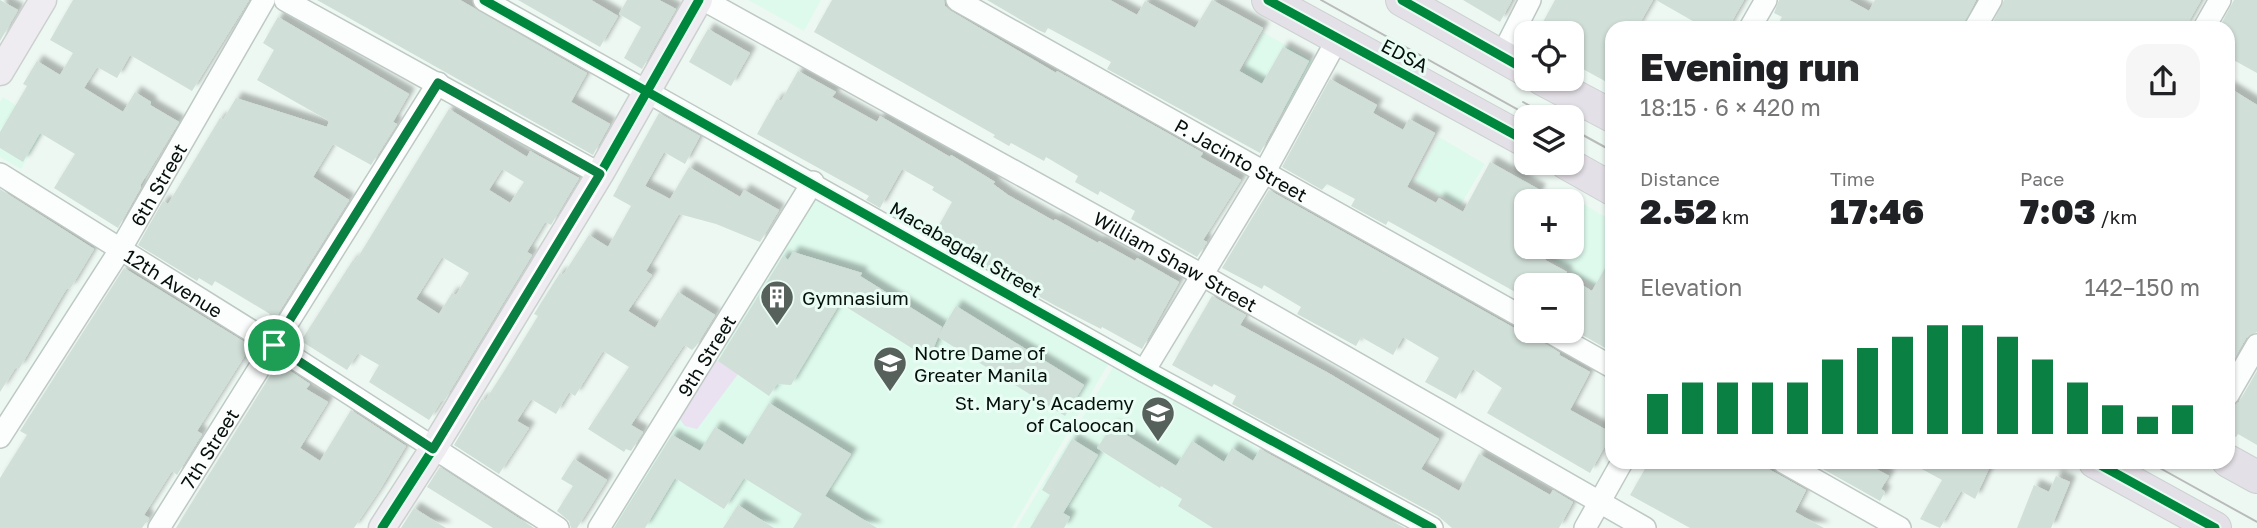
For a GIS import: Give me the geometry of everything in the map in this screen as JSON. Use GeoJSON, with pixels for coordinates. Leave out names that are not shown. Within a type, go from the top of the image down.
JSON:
{"type":"FeatureCollection","features":[{"type":"Feature","properties":{"kind":"highway","name":"EDSA"},"geometry":{"type":"LineString","coordinates":[[1268,0],[1514,134]]}},
{"type":"Feature","properties":{"kind":"highway"},"geometry":{"type":"LineString","coordinates":[[1402,0],[1513,63]]}},
{"type":"Feature","properties":{"kind":"highway"},"geometry":{"type":"LineString","coordinates":[[1565,91],[1605,112]]}},
{"type":"Feature","properties":{"kind":"highway"},"geometry":{"type":"LineString","coordinates":[[1584,173],[1605,185]]}},
{"type":"Feature","properties":{"kind":"highway"},"geometry":{"type":"LineString","coordinates":[[2235,465],[2257,477]]}},
{"type":"Feature","properties":{"kind":"highway"},"geometry":{"type":"LineString","coordinates":[[2108,469],[2215,528]]}},
{"type":"Feature","properties":{"kind":"main road"},"geometry":{"type":"LineString","coordinates":[[382,528],[600,174],[646,91],[702,0]]}},
{"type":"Feature","properties":{"kind":"main road"},"geometry":{"type":"LineString","coordinates":[[0,72],[34,3]]}},
{"type":"Feature","properties":{"kind":"street","name":"6th Street"},"geometry":{"type":"LineString","coordinates":[[0,437],[120,250],[264,0]]}},
{"type":"Feature","properties":{"kind":"street"},"geometry":{"type":"LineString","coordinates":[[285,0],[600,174]]}},
{"type":"Feature","properties":{"kind":"street","name":"Macabagdal Street"},"geometry":{"type":"LineString","coordinates":[[484,0],[1144,370],[1432,528]]}},
{"type":"Feature","properties":{"kind":"street","name":"William Shaw Street"},"geometry":{"type":"LineString","coordinates":[[702,0],[1202,275],[1645,528]]}},
{"type":"Feature","properties":{"kind":"street","name":"P. Jacinto Street"},"geometry":{"type":"LineString","coordinates":[[957,0],[1514,312]]}},
{"type":"Feature","properties":{"kind":"street"},"geometry":{"type":"LineString","coordinates":[[1513,63],[1530,0]]}},
{"type":"Feature","properties":{"kind":"street"},"geometry":{"type":"LineString","coordinates":[[1754,21],[1766,0]]}},
{"type":"Feature","properties":{"kind":"street"},"geometry":{"type":"LineString","coordinates":[[1979,21],[1991,0]]}},
{"type":"Feature","properties":{"kind":"street"},"geometry":{"type":"LineString","coordinates":[[2208,21],[2220,0]]}},
{"type":"Feature","properties":{"kind":"street"},"geometry":{"type":"LineString","coordinates":[[1144,370],[1264,173],[1338,38]]}},
{"type":"Feature","properties":{"kind":"street","name":"7th Street"},"geometry":{"type":"LineString","coordinates":[[159,528],[438,83]]}},
{"type":"Feature","properties":{"kind":"street","name":"12th Avenue"},"geometry":{"type":"LineString","coordinates":[[0,174],[274,345],[558,528]]}},
{"type":"Feature","properties":{"kind":"street","name":"9th Street"},"geometry":{"type":"LineString","coordinates":[[598,528],[813,183]]}},
{"type":"Feature","properties":{"kind":"street"},"geometry":{"type":"LineString","coordinates":[[1570,343],[1605,362]]}},
{"type":"Feature","properties":{"kind":"street"},"geometry":{"type":"LineString","coordinates":[[2235,383],[2257,345]]}},
{"type":"Feature","properties":{"kind":"street"},"geometry":{"type":"LineString","coordinates":[[1585,528],[1618,469]]}},
{"type":"Feature","properties":{"kind":"street"},"geometry":{"type":"LineString","coordinates":[[1795,469],[1900,528]]}},
{"type":"Feature","properties":{"kind":"shaded area"},"geometry":{"type":"Polygon","coordinates":[[[748,0],[821,0],[804,31],[748,0]]]}},
{"type":"Feature","properties":{"kind":"shaded area"},"geometry":{"type":"Polygon","coordinates":[[[1263,32],[1317,63],[1289,113],[1235,83],[1263,32]]]}},
{"type":"Feature","properties":{"kind":"shaded area"},"geometry":{"type":"Polygon","coordinates":[[[3,97],[47,125],[21,169],[0,157],[0,102],[3,97]]]}},
{"type":"Feature","properties":{"kind":"shaded area"},"geometry":{"type":"Polygon","coordinates":[[[1439,137],[1485,164],[1460,206],[1414,181],[1439,137]]]}},
{"type":"Feature","properties":{"kind":"shaded area","name":"Notre Dame of Greater Manila"},"geometry":{"type":"Polygon","coordinates":[[[813,191],[1113,356],[1012,528],[605,528],[813,191]]]}},
{"type":"Feature","properties":{"kind":"shaded area"},"geometry":{"type":"Polygon","coordinates":[[[1584,204],[1605,217],[1605,292],[1584,280],[1584,273],[1573,273],[1549,259],[1584,259],[1584,204]]]}},
{"type":"Feature","properties":{"kind":"shaded area"},"geometry":{"type":"Polygon","coordinates":[[[711,356],[738,374],[697,429],[685,426],[676,414],[711,356]]]}},
{"type":"Feature","properties":{"kind":"shaded area","name":"St. Mary's Academy of Caloocan"},"geometry":{"type":"Polygon","coordinates":[[[1119,357],[1379,528],[1016,528],[1119,357]]]}},
{"type":"Feature","properties":{"kind":"building"},"geometry":{"type":"Polygon","coordinates":[[[0,0],[18,10],[0,41],[0,0]]]}},
{"type":"Feature","properties":{"kind":"building"},"geometry":{"type":"Polygon","coordinates":[[[73,0],[249,0],[192,91],[130,55],[117,78],[97,67],[84,88],[123,112],[135,92],[151,102],[150,105],[179,122],[118,228],[54,188],[75,154],[40,133],[23,162],[0,148],[0,132],[27,86],[23,84],[37,61],[60,75],[73,53],[50,40],[73,0]]]}},
{"type":"Feature","properties":{"kind":"building"},"geometry":{"type":"Polygon","coordinates":[[[317,0],[460,0],[587,73],[571,102],[610,124],[593,155],[317,0]]]}},
{"type":"Feature","properties":{"kind":"building"},"geometry":{"type":"Polygon","coordinates":[[[518,0],[591,0],[618,16],[600,47],[518,0]]]}},
{"type":"Feature","properties":{"kind":"building"},"geometry":{"type":"Polygon","coordinates":[[[627,0],[659,0],[676,9],[642,69],[624,58],[641,27],[619,14],[627,0]]]}},
{"type":"Feature","properties":{"kind":"building"},"geometry":{"type":"Polygon","coordinates":[[[832,0],[944,0],[945,6],[951,11],[1056,73],[1057,71],[1203,153],[1200,157],[1241,180],[1203,240],[1207,242],[1197,257],[1131,219],[1135,211],[1100,191],[1098,195],[1075,182],[1078,176],[1046,157],[1044,161],[1011,143],[1009,146],[993,137],[995,135],[814,32],[832,0]]]}},
{"type":"Feature","properties":{"kind":"building"},"geometry":{"type":"Polygon","coordinates":[[[987,0],[1110,0],[1137,15],[1145,1],[1195,28],[1212,0],[1263,28],[1239,71],[1262,84],[1283,47],[1309,61],[1260,153],[1107,69],[1111,62],[1048,28],[1045,33],[1038,30],[987,0]]]}},
{"type":"Feature","properties":{"kind":"building"},"geometry":{"type":"Polygon","coordinates":[[[1463,0],[1512,0],[1500,22],[1463,0]]]}},
{"type":"Feature","properties":{"kind":"building"},"geometry":{"type":"Polygon","coordinates":[[[1555,0],[1653,0],[1641,21],[1605,21],[1605,81],[1584,70],[1584,21],[1544,21],[1555,0]]]}},
{"type":"Feature","properties":{"kind":"building"},"geometry":{"type":"Polygon","coordinates":[[[1656,0],[1744,0],[1732,21],[1693,21],[1656,0]]]}},
{"type":"Feature","properties":{"kind":"building"},"geometry":{"type":"Polygon","coordinates":[[[1779,0],[1849,0],[1869,11],[1875,0],[1976,0],[1966,21],[1780,21],[1782,17],[1774,13],[1779,0]]]}},
{"type":"Feature","properties":{"kind":"building"},"geometry":{"type":"Polygon","coordinates":[[[2004,0],[2201,0],[2189,21],[1994,21],[2004,0]]]}},
{"type":"Feature","properties":{"kind":"building"},"geometry":{"type":"Polygon","coordinates":[[[2234,0],[2257,0],[2257,73],[2235,61],[2235,21],[2223,21],[2234,0]]]}},
{"type":"Feature","properties":{"kind":"building"},"geometry":{"type":"Polygon","coordinates":[[[278,17],[409,94],[393,122],[397,124],[371,165],[333,144],[313,177],[349,200],[272,323],[266,320],[270,314],[215,281],[212,286],[199,278],[197,281],[138,245],[163,201],[168,204],[220,118],[223,120],[236,98],[327,127],[329,121],[257,80],[274,50],[263,43],[278,17]]]}},
{"type":"Feature","properties":{"kind":"building"},"geometry":{"type":"Polygon","coordinates":[[[708,29],[750,53],[731,86],[689,62],[708,29]]]}},
{"type":"Feature","properties":{"kind":"building"},"geometry":{"type":"Polygon","coordinates":[[[798,71],[836,92],[832,97],[877,122],[880,116],[950,157],[951,155],[995,182],[993,184],[1008,195],[1054,221],[1055,219],[1135,261],[1137,258],[1179,282],[1142,349],[976,262],[979,258],[934,234],[952,202],[932,190],[934,187],[902,169],[880,208],[866,200],[869,196],[757,134],[777,99],[781,101],[798,71]]]}},
{"type":"Feature","properties":{"kind":"building"},"geometry":{"type":"Polygon","coordinates":[[[1330,79],[1377,105],[1373,113],[1403,130],[1409,119],[1435,133],[1407,187],[1436,203],[1439,198],[1463,212],[1490,162],[1538,189],[1514,189],[1514,259],[1546,259],[1567,272],[1514,273],[1514,291],[1388,221],[1386,225],[1351,206],[1355,199],[1327,184],[1322,190],[1282,167],[1330,79]]]}},
{"type":"Feature","properties":{"kind":"building"},"geometry":{"type":"Polygon","coordinates":[[[2235,91],[2257,105],[2257,332],[2246,338],[2235,357],[2235,91]]]}},
{"type":"Feature","properties":{"kind":"building"},"geometry":{"type":"Polygon","coordinates":[[[449,109],[527,157],[530,151],[579,178],[551,225],[545,222],[527,252],[532,255],[444,401],[442,400],[429,420],[369,382],[379,365],[358,353],[347,370],[301,341],[353,260],[355,262],[449,109]],[[502,169],[489,190],[510,203],[524,182],[502,169]],[[442,257],[416,299],[439,314],[452,293],[456,295],[469,273],[442,257]]]}},
{"type":"Feature","properties":{"kind":"building"},"geometry":{"type":"Polygon","coordinates":[[[659,113],[700,136],[685,164],[664,152],[645,186],[670,199],[689,167],[740,197],[744,190],[779,210],[760,242],[716,224],[679,214],[646,271],[652,275],[628,311],[655,328],[678,292],[715,315],[692,350],[684,345],[631,425],[643,432],[631,451],[626,449],[624,452],[588,429],[629,367],[603,351],[575,396],[569,392],[556,414],[531,399],[517,421],[529,428],[499,474],[454,445],[482,399],[485,401],[513,357],[538,316],[534,314],[560,273],[563,275],[589,235],[608,247],[631,206],[613,196],[659,113]]]}},
{"type":"Feature","properties":{"kind":"building"},"geometry":{"type":"Polygon","coordinates":[[[0,189],[94,249],[70,289],[67,288],[19,369],[16,367],[0,392],[0,189]]]}},
{"type":"Feature","properties":{"kind":"building"},"geometry":{"type":"Polygon","coordinates":[[[1269,190],[1514,328],[1514,343],[1544,343],[1560,353],[1559,355],[1590,372],[1570,410],[1605,429],[1605,446],[1590,473],[1487,413],[1502,388],[1473,369],[1456,399],[1425,382],[1439,358],[1403,337],[1393,355],[1361,337],[1356,346],[1297,314],[1301,307],[1264,285],[1262,289],[1222,268],[1269,190]]]}},
{"type":"Feature","properties":{"kind":"building"},"geometry":{"type":"Polygon","coordinates":[[[793,252],[862,273],[860,276],[942,327],[939,334],[956,306],[1084,385],[1065,416],[938,337],[929,359],[840,303],[791,385],[777,384],[769,396],[718,361],[783,256],[788,260],[793,252]]]}},
{"type":"Feature","properties":{"kind":"building"},"geometry":{"type":"Polygon","coordinates":[[[124,268],[251,346],[197,431],[202,434],[177,475],[172,471],[144,515],[149,518],[142,528],[0,528],[0,478],[27,435],[20,431],[124,268]]]}},
{"type":"Feature","properties":{"kind":"building"},"geometry":{"type":"Polygon","coordinates":[[[1605,268],[1605,348],[1584,336],[1584,286],[1592,291],[1605,268]]]}},
{"type":"Feature","properties":{"kind":"building"},"geometry":{"type":"Polygon","coordinates":[[[1212,296],[1246,315],[1240,325],[1330,374],[1439,439],[1421,469],[1459,491],[1479,454],[1550,495],[1553,490],[1573,502],[1559,528],[1452,528],[1438,516],[1232,404],[1236,396],[1214,384],[1212,387],[1172,365],[1212,296]]]}},
{"type":"Feature","properties":{"kind":"building"},"geometry":{"type":"Polygon","coordinates":[[[278,363],[310,384],[306,389],[328,402],[300,448],[320,461],[351,410],[406,446],[381,488],[354,528],[176,528],[278,363]]]}},
{"type":"Feature","properties":{"kind":"building"},"geometry":{"type":"Polygon","coordinates":[[[2257,371],[2257,445],[2238,434],[2235,436],[2235,404],[2239,402],[2257,371]]]}},
{"type":"Feature","properties":{"kind":"building"},"geometry":{"type":"Polygon","coordinates":[[[769,403],[851,454],[825,496],[877,528],[793,528],[802,514],[744,478],[724,509],[675,478],[645,528],[614,528],[672,435],[700,451],[715,427],[743,445],[769,403]]]}},
{"type":"Feature","properties":{"kind":"building"},"geometry":{"type":"Polygon","coordinates":[[[1112,426],[1176,466],[1192,441],[1224,462],[1232,448],[1253,461],[1260,449],[1405,528],[1213,528],[1178,506],[1182,499],[1097,448],[1112,426]]]}},
{"type":"Feature","properties":{"kind":"building"},"geometry":{"type":"Polygon","coordinates":[[[1072,439],[1098,455],[1063,513],[1070,517],[1064,528],[1030,528],[1050,495],[1042,490],[1072,439]]]}},
{"type":"Feature","properties":{"kind":"building"},"geometry":{"type":"Polygon","coordinates":[[[574,459],[607,480],[577,528],[571,528],[569,521],[557,511],[573,486],[561,479],[574,459]]]}},
{"type":"Feature","properties":{"kind":"building"},"geometry":{"type":"Polygon","coordinates":[[[440,467],[534,528],[493,528],[427,487],[440,467]]]}},
{"type":"Feature","properties":{"kind":"building"},"geometry":{"type":"Polygon","coordinates":[[[1645,469],[1768,469],[1806,490],[1795,512],[1824,528],[1690,528],[1630,495],[1645,469]]]}},
{"type":"Feature","properties":{"kind":"building"},"geometry":{"type":"Polygon","coordinates":[[[1823,469],[1876,469],[1889,476],[1881,489],[1885,492],[1880,501],[1823,469]]]}},
{"type":"Feature","properties":{"kind":"building"},"geometry":{"type":"Polygon","coordinates":[[[1922,469],[1989,469],[1975,499],[1961,491],[1940,528],[1920,519],[1942,480],[1922,469]]]}},
{"type":"Feature","properties":{"kind":"building"},"geometry":{"type":"Polygon","coordinates":[[[2056,476],[2070,482],[2051,528],[2017,528],[2034,485],[2049,492],[2056,476]]]}},
{"type":"Feature","properties":{"kind":"building"},"geometry":{"type":"Polygon","coordinates":[[[738,505],[774,528],[723,528],[738,505]]]}},
{"type":"Feature","properties":{"kind":"building"},"geometry":{"type":"Polygon","coordinates":[[[414,508],[446,528],[401,528],[414,508]]]}},
{"type":"Feature","properties":{"kind":"tram line"},"geometry":{"type":"LineString","coordinates":[[1321,0],[1514,108]]}},
{"type":"Feature","properties":{"kind":"tram line"},"geometry":{"type":"LineString","coordinates":[[1523,102],[1528,105]]}},
{"type":"Feature","properties":{"kind":"tram line"},"geometry":{"type":"LineString","coordinates":[[1584,136],[1605,147]]}},
{"type":"Feature","properties":{"kind":"tram line"},"geometry":{"type":"LineString","coordinates":[[2162,469],[2257,522]]}},
{"type":"Feature","properties":{"kind":"cycle path"},"geometry":{"type":"LineString","coordinates":[[484,0],[1144,371],[1432,528]]}},
{"type":"Feature","properties":{"kind":"cycle path"},"geometry":{"type":"LineString","coordinates":[[382,528],[600,174],[699,0]]}},
{"type":"Feature","properties":{"kind":"cycle path"},"geometry":{"type":"LineString","coordinates":[[1268,0],[1514,134]]}},
{"type":"Feature","properties":{"kind":"cycle path"},"geometry":{"type":"LineString","coordinates":[[1402,0],[1514,63]]}},
{"type":"Feature","properties":{"kind":"cycle path"},"geometry":{"type":"LineString","coordinates":[[2108,469],[2215,528]]}},
{"type":"Feature","properties":{"kind":"place","name":"Gymnasium"},"geometry":{"type":"Point","coordinates":[777,327]}},
{"type":"Feature","properties":{"kind":"place","name":"Notre Dame of Greater Manila"},"geometry":{"type":"Point","coordinates":[890,393]}},
{"type":"Feature","properties":{"kind":"place","name":"St. Mary's Academy of Caloocan"},"geometry":{"type":"Point","coordinates":[1158,443]}},
{"type":"Feature","properties":{"kind":"route"},"geometry":{"type":"LineString","coordinates":[[438,83],[600,174],[433,449],[274,345],[438,83]]}}]}
